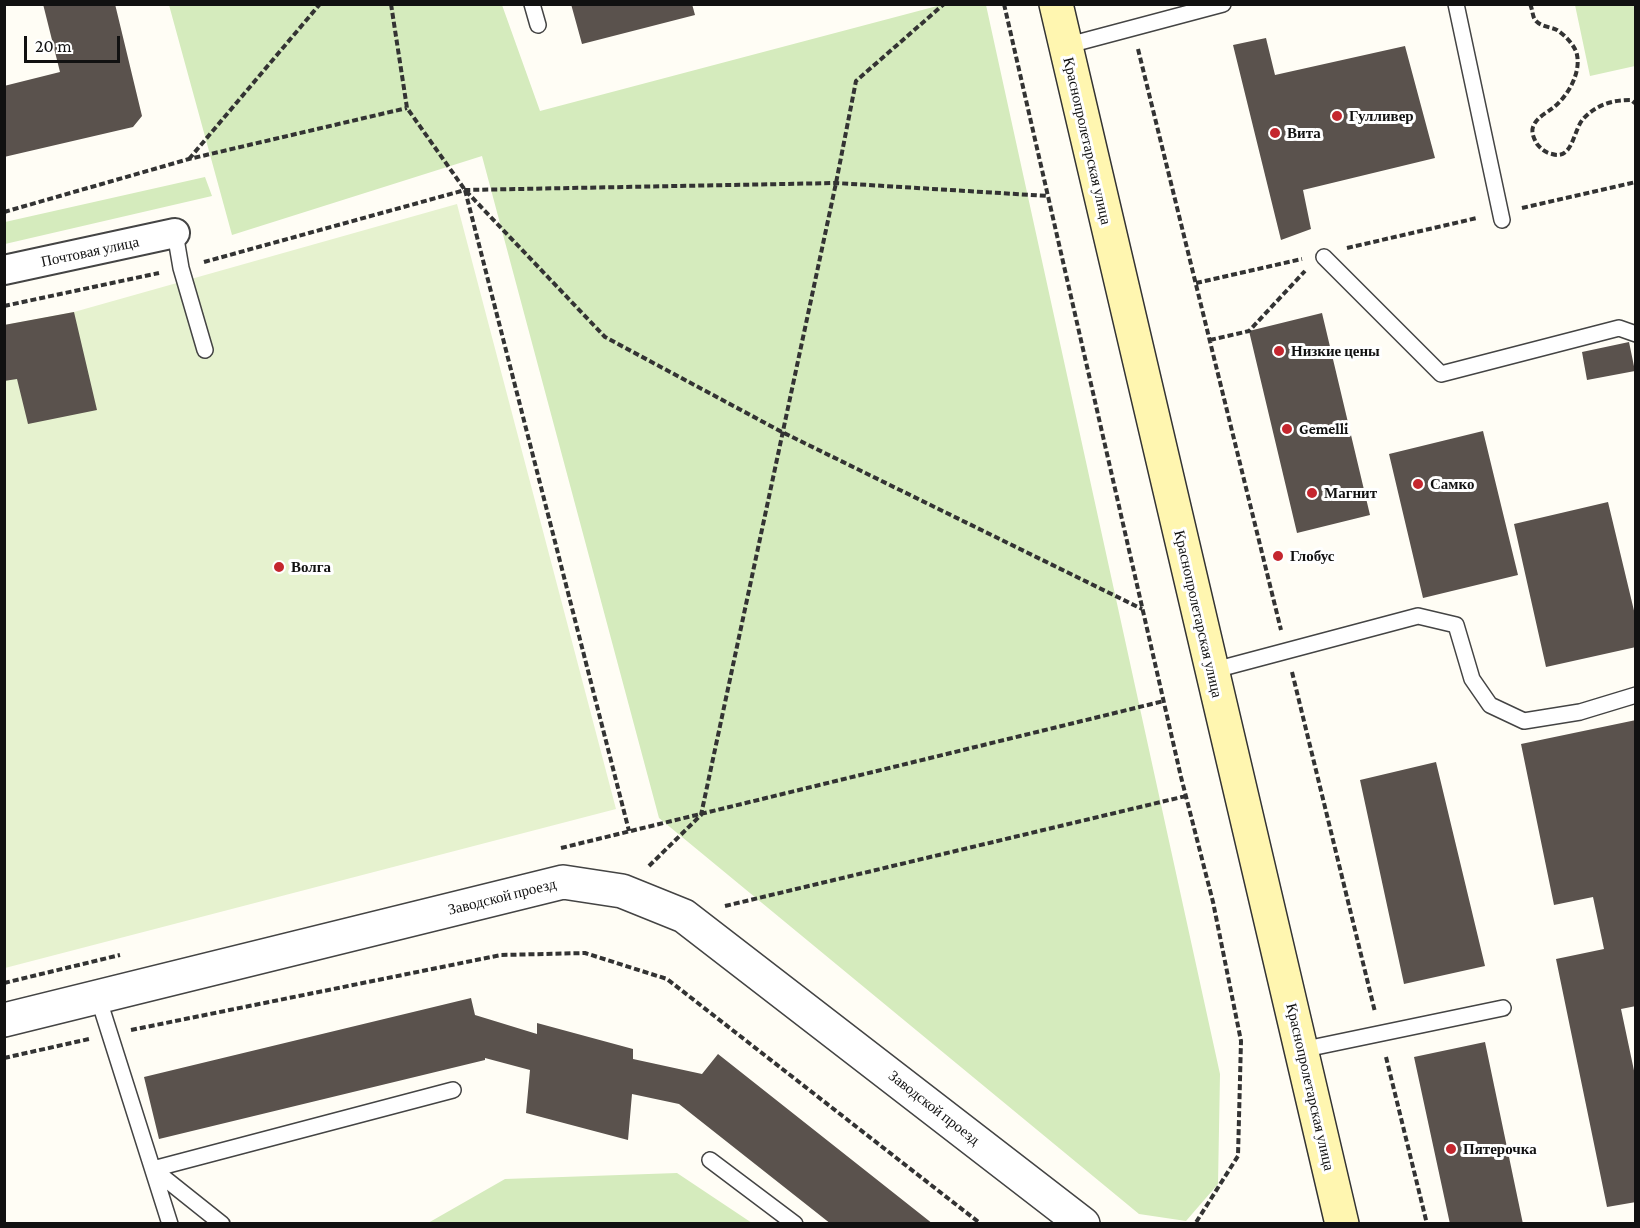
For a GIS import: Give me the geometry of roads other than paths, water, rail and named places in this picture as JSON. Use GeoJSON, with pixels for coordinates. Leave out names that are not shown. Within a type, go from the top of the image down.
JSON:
{"type":"FeatureCollection","features":[{"type":"Feature","properties":{"kind":"main road","name":"Краснопролетарская улица"},"geometry":{"type":"LineString","coordinates":[[1056,4],[1342,1224]]}},
{"type":"Feature","properties":{"kind":"street","name":"Почтовая улица"},"geometry":{"type":"LineString","coordinates":[[4,270],[175,233]]}},
{"type":"Feature","properties":{"kind":"street","name":"Заводской проезд"},"geometry":{"type":"LineString","coordinates":[[4,1020],[562,882],[622,891],[684,916],[1083,1224]]}},
{"type":"Feature","properties":{"kind":"lane"},"geometry":{"type":"LineString","coordinates":[[532,4],[538,25]]}},
{"type":"Feature","properties":{"kind":"lane"},"geometry":{"type":"LineString","coordinates":[[1065,46],[1198,8],[1223,4]]}},
{"type":"Feature","properties":{"kind":"lane"},"geometry":{"type":"LineString","coordinates":[[1456,4],[1502,220]]}},
{"type":"Feature","properties":{"kind":"lane"},"geometry":{"type":"LineString","coordinates":[[175,233],[181,268],[205,350]]}},
{"type":"Feature","properties":{"kind":"lane"},"geometry":{"type":"LineString","coordinates":[[1318,257],[1440,374],[1619,328],[1635,334]]}},
{"type":"Feature","properties":{"kind":"lane"},"geometry":{"type":"LineString","coordinates":[[1211,670],[1418,616],[1456,625],[1472,679],[1490,705],[1524,722],[1580,712],[1635,695]]}},
{"type":"Feature","properties":{"kind":"lane"},"geometry":{"type":"LineString","coordinates":[[98,997],[170,1224]]}},
{"type":"Feature","properties":{"kind":"lane"},"geometry":{"type":"LineString","coordinates":[[1301,1050],[1503,1008]]}},
{"type":"Feature","properties":{"kind":"lane"},"geometry":{"type":"LineString","coordinates":[[153,1169],[453,1090]]}},
{"type":"Feature","properties":{"kind":"lane"},"geometry":{"type":"LineString","coordinates":[[710,1160],[795,1224]]}},
{"type":"Feature","properties":{"kind":"lane"},"geometry":{"type":"LineString","coordinates":[[153,1169],[222,1224]]}},
{"type":"Feature","properties":{"kind":"place","name":"Гулливер"},"geometry":{"type":"Point","coordinates":[1337,116]}},
{"type":"Feature","properties":{"kind":"place","name":"Вита"},"geometry":{"type":"Point","coordinates":[1275,133]}},
{"type":"Feature","properties":{"kind":"place","name":"Низкие цены"},"geometry":{"type":"Point","coordinates":[1279,351]}},
{"type":"Feature","properties":{"kind":"place","name":"Gemelli"},"geometry":{"type":"Point","coordinates":[1287,429]}},
{"type":"Feature","properties":{"kind":"place","name":"Самко"},"geometry":{"type":"Point","coordinates":[1418,484]}},
{"type":"Feature","properties":{"kind":"place","name":"Магнит"},"geometry":{"type":"Point","coordinates":[1312,493]}},
{"type":"Feature","properties":{"kind":"place","name":"Глобус"},"geometry":{"type":"Point","coordinates":[1278,556]}},
{"type":"Feature","properties":{"kind":"place","name":"Волга"},"geometry":{"type":"Point","coordinates":[279,567]}},
{"type":"Feature","properties":{"kind":"place","name":"Пятерочка"},"geometry":{"type":"Point","coordinates":[1451,1149]}}]}
